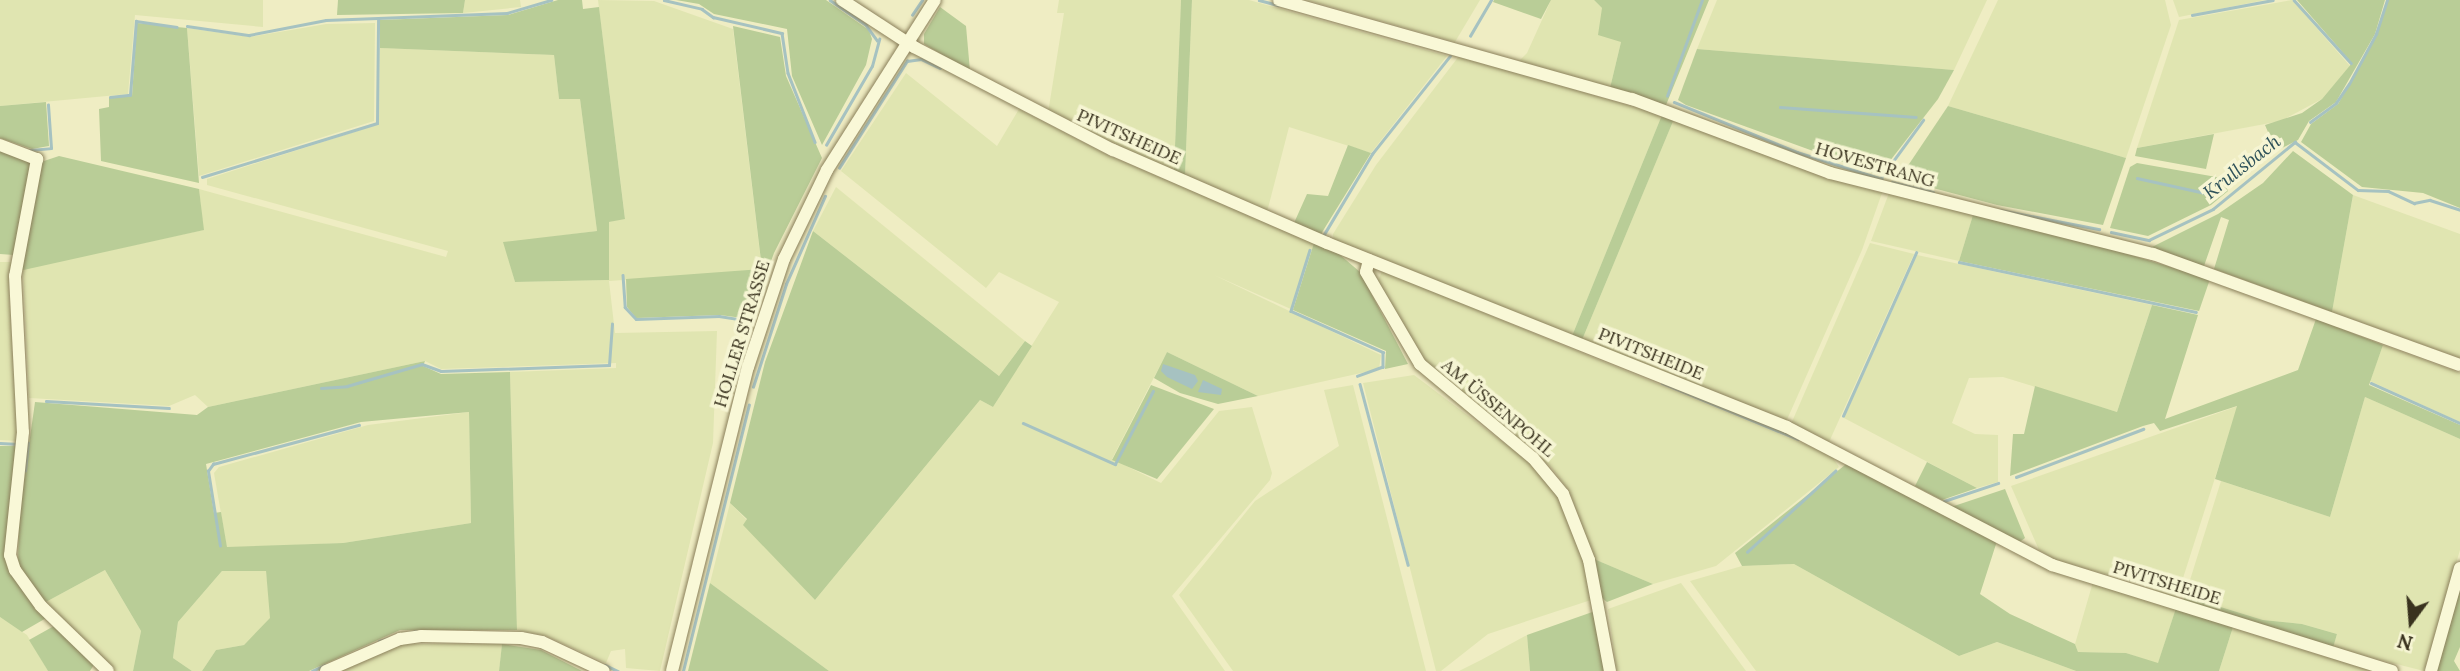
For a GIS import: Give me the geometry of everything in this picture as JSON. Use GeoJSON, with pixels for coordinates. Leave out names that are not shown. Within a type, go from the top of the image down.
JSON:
{"type":"FeatureCollection","features":[{"type":"Feature","properties":{"kind":"street","name":"PIVITSHEIDE"},"geometry":{"type":"LineString","coordinates":[[842,0],[907,43],[1052,121],[1368,260],[1832,447],[2052,565],[2392,671]]}},
{"type":"Feature","properties":{"kind":"street","name":"HOLLER STRASSE"},"geometry":{"type":"LineString","coordinates":[[672,671],[741,393],[773,288],[827,170],[935,0]]}},
{"type":"Feature","properties":{"kind":"street","name":"HOVESTRANG"},"geometry":{"type":"LineString","coordinates":[[1279,0],[1632,99],[1830,173],[2153,254],[2460,365]]}},
{"type":"Feature","properties":{"kind":"street"},"geometry":{"type":"LineString","coordinates":[[0,145],[37,159],[15,276],[23,432],[10,555],[15,570],[41,606],[108,671]]}},
{"type":"Feature","properties":{"kind":"street","name":"AM ÜSSENPOHL"},"geometry":{"type":"LineString","coordinates":[[1368,260],[1366,272],[1420,364],[1533,458],[1563,494],[1589,560],[1610,671]]}},
{"type":"Feature","properties":{"kind":"street"},"geometry":{"type":"LineString","coordinates":[[2431,671],[2460,568]]}},
{"type":"Feature","properties":{"kind":"street"},"geometry":{"type":"LineString","coordinates":[[326,671],[401,639],[421,636],[542,642],[604,671]]}},
{"type":"Feature","properties":{"kind":"green space"},"geometry":{"type":"Polygon","coordinates":[[[0,0],[263,0],[263,27],[135,15],[128,94],[0,106],[0,0]]]}},
{"type":"Feature","properties":{"kind":"green space"},"geometry":{"type":"Polygon","coordinates":[[[338,0],[465,0],[463,13],[337,15],[338,0]]]}},
{"type":"Feature","properties":{"kind":"green space"},"geometry":{"type":"Polygon","coordinates":[[[465,0],[520,0],[521,7],[463,13],[465,0]]]}},
{"type":"Feature","properties":{"kind":"green space"},"geometry":{"type":"Polygon","coordinates":[[[558,0],[582,0],[583,9],[599,7],[625,219],[609,222],[609,280],[515,282],[503,242],[597,231],[580,99],[559,99],[554,55],[380,48],[380,20],[508,15],[558,0]]]}},
{"type":"Feature","properties":{"kind":"green space"},"geometry":{"type":"Polygon","coordinates":[[[598,0],[654,1],[733,29],[762,270],[609,281],[615,333],[717,331],[713,443],[660,671],[626,668],[625,649],[611,651],[606,663],[546,636],[517,630],[510,372],[616,368],[616,363],[441,369],[425,361],[208,407],[195,395],[169,406],[29,398],[23,269],[203,230],[199,189],[446,257],[448,251],[207,185],[207,179],[379,124],[380,48],[554,55],[559,99],[580,99],[597,231],[504,243],[515,282],[609,280],[609,222],[625,218],[598,0]]]}},
{"type":"Feature","properties":{"kind":"green space"},"geometry":{"type":"Polygon","coordinates":[[[676,0],[826,0],[869,30],[872,39],[866,65],[822,145],[792,76],[787,29],[714,14],[699,4],[676,0]]]}},
{"type":"Feature","properties":{"kind":"green space"},"geometry":{"type":"Polygon","coordinates":[[[1059,0],[1181,0],[1174,171],[1048,113],[1064,13],[1057,13],[1059,0]]]}},
{"type":"Feature","properties":{"kind":"green space"},"geometry":{"type":"Polygon","coordinates":[[[1181,0],[1192,0],[1185,176],[1174,171],[1181,0]]]}},
{"type":"Feature","properties":{"kind":"green space"},"geometry":{"type":"Polygon","coordinates":[[[1192,0],[1249,0],[1447,56],[1371,153],[1289,127],[1267,212],[1185,176],[1192,0]]]}},
{"type":"Feature","properties":{"kind":"green space"},"geometry":{"type":"Polygon","coordinates":[[[1307,0],[1480,0],[1455,42],[1307,0]]]}},
{"type":"Feature","properties":{"kind":"green space"},"geometry":{"type":"Polygon","coordinates":[[[1494,0],[1551,0],[1541,19],[1493,2],[1494,0]]]}},
{"type":"Feature","properties":{"kind":"green space"},"geometry":{"type":"Polygon","coordinates":[[[1551,0],[1594,0],[1602,8],[1621,42],[1610,88],[1519,61],[1527,53],[1551,0]]]}},
{"type":"Feature","properties":{"kind":"green space"},"geometry":{"type":"Polygon","coordinates":[[[1594,0],[1709,0],[1666,105],[1610,88],[1621,42],[1598,35],[1602,8],[1594,0]]]}},
{"type":"Feature","properties":{"kind":"green space"},"geometry":{"type":"Polygon","coordinates":[[[1717,0],[1987,0],[1954,70],[1697,49],[1717,0]]]}},
{"type":"Feature","properties":{"kind":"green space"},"geometry":{"type":"Polygon","coordinates":[[[1998,0],[2165,0],[2171,25],[2126,158],[1948,106],[1998,0]]]}},
{"type":"Feature","properties":{"kind":"green space"},"geometry":{"type":"Polygon","coordinates":[[[2173,0],[2265,0],[2179,17],[2173,0]]]}},
{"type":"Feature","properties":{"kind":"green space"},"geometry":{"type":"Polygon","coordinates":[[[2292,0],[2350,66],[2322,99],[2281,121],[2137,148],[2179,20],[2292,0]]]}},
{"type":"Feature","properties":{"kind":"green space"},"geometry":{"type":"Polygon","coordinates":[[[2297,0],[2385,0],[2375,34],[2336,102],[2309,121],[2298,140],[2276,151],[2265,125],[2302,113],[2322,99],[2352,63],[2297,0]]]}},
{"type":"Feature","properties":{"kind":"green space"},"geometry":{"type":"Polygon","coordinates":[[[2388,0],[2460,0],[2460,208],[2423,193],[2362,187],[2301,142],[2311,124],[2338,104],[2377,34],[2388,0]]]}},
{"type":"Feature","properties":{"kind":"green space"},"geometry":{"type":"Polygon","coordinates":[[[940,7],[966,26],[970,71],[924,44],[924,34],[940,7]]]}},
{"type":"Feature","properties":{"kind":"green space"},"geometry":{"type":"Polygon","coordinates":[[[137,23],[187,28],[199,183],[101,161],[99,109],[109,107],[109,98],[132,96],[137,23]]]}},
{"type":"Feature","properties":{"kind":"green space"},"geometry":{"type":"Polygon","coordinates":[[[375,23],[374,121],[199,176],[187,28],[250,37],[326,24],[375,23]]]}},
{"type":"Feature","properties":{"kind":"green space"},"geometry":{"type":"Polygon","coordinates":[[[733,26],[780,37],[786,76],[822,158],[774,253],[750,319],[720,315],[636,318],[627,307],[626,279],[762,269],[733,26]]]}},
{"type":"Feature","properties":{"kind":"green space"},"geometry":{"type":"Polygon","coordinates":[[[1697,49],[1954,70],[1938,99],[1879,175],[1678,100],[1697,49]]]}},
{"type":"Feature","properties":{"kind":"green space"},"geometry":{"type":"Polygon","coordinates":[[[1459,56],[1662,115],[1572,336],[1334,242],[1333,234],[1376,165],[1459,56]]]}},
{"type":"Feature","properties":{"kind":"green space"},"geometry":{"type":"Polygon","coordinates":[[[906,73],[997,146],[1019,109],[1108,155],[1314,243],[1293,310],[1214,275],[1381,355],[1379,369],[1258,396],[1167,352],[1112,459],[1161,483],[1219,411],[1252,407],[1272,473],[1270,480],[1172,596],[1225,671],[829,671],[710,583],[730,503],[747,520],[744,525],[815,600],[980,400],[993,407],[1059,302],[999,272],[986,288],[841,171],[906,73]]]}},
{"type":"Feature","properties":{"kind":"green space"},"geometry":{"type":"Polygon","coordinates":[[[46,102],[49,146],[32,149],[0,138],[0,106],[46,102]]]}},
{"type":"Feature","properties":{"kind":"green space"},"geometry":{"type":"Polygon","coordinates":[[[1948,106],[2126,158],[2103,225],[1997,205],[1899,179],[1948,106]]]}},
{"type":"Feature","properties":{"kind":"green space"},"geometry":{"type":"Polygon","coordinates":[[[1662,115],[1674,119],[1582,340],[1572,336],[1662,115]]]}},
{"type":"Feature","properties":{"kind":"green space"},"geometry":{"type":"Polygon","coordinates":[[[1674,119],[1828,178],[1882,193],[1862,250],[1786,422],[1582,340],[1674,119]]]}},
{"type":"Feature","properties":{"kind":"green space"},"geometry":{"type":"Polygon","coordinates":[[[2214,134],[2206,169],[2135,156],[2137,148],[2214,134]]]}},
{"type":"Feature","properties":{"kind":"green space"},"geometry":{"type":"Polygon","coordinates":[[[1348,145],[1371,153],[1321,234],[1294,223],[1307,194],[1328,196],[1348,145]]]}},
{"type":"Feature","properties":{"kind":"green space"},"geometry":{"type":"Polygon","coordinates":[[[0,148],[32,161],[14,255],[0,254],[0,148]]]}},
{"type":"Feature","properties":{"kind":"green space"},"geometry":{"type":"Polygon","coordinates":[[[2293,151],[2353,195],[2332,312],[2214,269],[2229,220],[2221,217],[2204,266],[2150,248],[2218,214],[2263,183],[2293,151]]]}},
{"type":"Feature","properties":{"kind":"green space"},"geometry":{"type":"Polygon","coordinates":[[[59,156],[199,189],[204,230],[19,271],[41,162],[59,156]]]}},
{"type":"Feature","properties":{"kind":"green space"},"geometry":{"type":"Polygon","coordinates":[[[2137,163],[2222,178],[2228,191],[2211,205],[2148,236],[2110,228],[2130,167],[2137,163]]]}},
{"type":"Feature","properties":{"kind":"green space"},"geometry":{"type":"Polygon","coordinates":[[[836,187],[1025,341],[999,376],[813,231],[836,187]]]}},
{"type":"Feature","properties":{"kind":"green space"},"geometry":{"type":"Polygon","coordinates":[[[1889,193],[1973,215],[1959,261],[1871,241],[1889,193]]]}},
{"type":"Feature","properties":{"kind":"green space"},"geometry":{"type":"Polygon","coordinates":[[[2353,195],[2460,234],[2460,358],[2332,312],[2353,195]]]}},
{"type":"Feature","properties":{"kind":"green space"},"geometry":{"type":"Polygon","coordinates":[[[1973,215],[2101,246],[2210,279],[2199,311],[1959,261],[1973,215]]]}},
{"type":"Feature","properties":{"kind":"green space"},"geometry":{"type":"Polygon","coordinates":[[[813,231],[999,376],[1025,341],[1032,346],[993,407],[980,400],[815,600],[743,525],[747,519],[730,503],[765,362],[813,231]]]}},
{"type":"Feature","properties":{"kind":"green space"},"geometry":{"type":"Polygon","coordinates":[[[1314,243],[1339,254],[1360,272],[1408,364],[1385,369],[1386,351],[1293,310],[1314,243]]]}},
{"type":"Feature","properties":{"kind":"green space"},"geometry":{"type":"Polygon","coordinates":[[[1870,243],[1914,254],[1829,442],[1791,424],[1870,243]]]}},
{"type":"Feature","properties":{"kind":"green space"},"geometry":{"type":"Polygon","coordinates":[[[1917,255],[2152,305],[2117,412],[2003,377],[1969,378],[1952,423],[1975,434],[1998,435],[1998,482],[1977,488],[1844,418],[1917,255]]]}},
{"type":"Feature","properties":{"kind":"green space"},"geometry":{"type":"Polygon","coordinates":[[[0,262],[12,262],[9,296],[19,441],[0,440],[0,262]]]}},
{"type":"Feature","properties":{"kind":"green space"},"geometry":{"type":"Polygon","coordinates":[[[1382,271],[1831,455],[1839,467],[1716,566],[1653,584],[1594,559],[1569,491],[1551,467],[1430,367],[1402,327],[1378,281],[1382,271]]]}},
{"type":"Feature","properties":{"kind":"green space"},"geometry":{"type":"Polygon","coordinates":[[[2152,305],[2198,315],[2165,419],[2298,370],[2316,319],[2383,345],[2369,385],[2460,425],[2460,439],[2365,397],[2330,517],[2215,479],[2237,406],[2160,431],[2154,423],[2143,426],[2010,476],[2013,434],[2024,434],[2035,386],[2117,412],[2152,305]]]}},
{"type":"Feature","properties":{"kind":"green space"},"geometry":{"type":"Polygon","coordinates":[[[2383,345],[2460,373],[2460,422],[2370,381],[2383,345]]]}},
{"type":"Feature","properties":{"kind":"green space"},"geometry":{"type":"Polygon","coordinates":[[[1167,352],[1258,396],[1218,404],[1180,393],[1154,378],[1167,352]]]}},
{"type":"Feature","properties":{"kind":"green space"},"geometry":{"type":"Polygon","coordinates":[[[425,361],[423,366],[441,374],[510,372],[517,630],[400,630],[309,671],[202,671],[216,650],[244,645],[270,618],[266,571],[222,571],[178,622],[173,658],[192,671],[133,671],[141,631],[105,570],[44,603],[18,567],[19,516],[35,402],[197,415],[208,407],[425,361]],[[469,412],[361,422],[206,464],[214,513],[221,512],[227,547],[343,543],[471,523],[469,412]]]}},
{"type":"Feature","properties":{"kind":"green space"},"geometry":{"type":"Polygon","coordinates":[[[1414,375],[1544,473],[1560,495],[1578,536],[1594,599],[1488,634],[1441,671],[1436,671],[1363,383],[1414,375]]]}},
{"type":"Feature","properties":{"kind":"green space"},"geometry":{"type":"Polygon","coordinates":[[[1151,385],[1214,409],[1157,479],[1112,460],[1151,385]]]}},
{"type":"Feature","properties":{"kind":"green space"},"geometry":{"type":"Polygon","coordinates":[[[1353,385],[1426,671],[1233,671],[1179,595],[1255,501],[1339,446],[1324,390],[1353,385]]]}},
{"type":"Feature","properties":{"kind":"green space"},"geometry":{"type":"Polygon","coordinates":[[[2365,397],[2460,439],[2460,550],[2424,671],[2333,648],[2337,634],[2302,624],[2263,620],[2185,596],[2221,481],[2330,517],[2365,397]]]}},
{"type":"Feature","properties":{"kind":"green space"},"geometry":{"type":"Polygon","coordinates":[[[2238,406],[2176,600],[2149,587],[2053,559],[2039,550],[2011,486],[2238,406]]]}},
{"type":"Feature","properties":{"kind":"green space"},"geometry":{"type":"Polygon","coordinates":[[[469,412],[471,523],[343,543],[227,548],[214,473],[219,467],[368,425],[469,412]]]}},
{"type":"Feature","properties":{"kind":"green space"},"geometry":{"type":"Polygon","coordinates":[[[0,446],[19,446],[6,554],[48,617],[22,632],[0,617],[0,446]]]}},
{"type":"Feature","properties":{"kind":"green space"},"geometry":{"type":"Polygon","coordinates":[[[1850,461],[1997,541],[1980,594],[2010,614],[2075,644],[2078,652],[2126,653],[2158,663],[2176,608],[2233,627],[2219,671],[2076,671],[1997,642],[1959,656],[1794,564],[1742,566],[1735,553],[1850,461]]]}},
{"type":"Feature","properties":{"kind":"green space"},"geometry":{"type":"Polygon","coordinates":[[[1927,462],[1977,488],[1942,500],[1915,486],[1927,462]]]}},
{"type":"Feature","properties":{"kind":"green space"},"geometry":{"type":"Polygon","coordinates":[[[2005,489],[2025,538],[2017,544],[1951,507],[2005,489]]]}},
{"type":"Feature","properties":{"kind":"green space"},"geometry":{"type":"Polygon","coordinates":[[[1594,559],[1653,584],[1607,602],[1602,598],[1594,559]]]}},
{"type":"Feature","properties":{"kind":"green space"},"geometry":{"type":"Polygon","coordinates":[[[1794,564],[1959,656],[1997,642],[2076,671],[1756,671],[1690,581],[1742,566],[1794,564]]]}},
{"type":"Feature","properties":{"kind":"green space"},"geometry":{"type":"Polygon","coordinates":[[[105,570],[141,631],[133,671],[115,671],[44,603],[105,570]]]}},
{"type":"Feature","properties":{"kind":"green space"},"geometry":{"type":"Polygon","coordinates":[[[222,571],[266,571],[271,618],[244,645],[216,650],[202,671],[192,671],[173,658],[178,622],[222,571]]]}},
{"type":"Feature","properties":{"kind":"green space"},"geometry":{"type":"Polygon","coordinates":[[[2460,577],[2460,647],[2454,661],[2460,671],[2435,671],[2460,577]]]}},
{"type":"Feature","properties":{"kind":"green space"},"geometry":{"type":"Polygon","coordinates":[[[2093,582],[2176,608],[2158,664],[2126,653],[2078,652],[2075,644],[2093,582]]]}},
{"type":"Feature","properties":{"kind":"green space"},"geometry":{"type":"Polygon","coordinates":[[[710,583],[829,671],[688,671],[710,583]]]}},
{"type":"Feature","properties":{"kind":"green space"},"geometry":{"type":"Polygon","coordinates":[[[1681,583],[1746,671],[1617,671],[1608,609],[1681,583]]]}},
{"type":"Feature","properties":{"kind":"green space"},"geometry":{"type":"Polygon","coordinates":[[[2185,596],[2263,620],[2302,624],[2337,634],[2333,648],[2182,603],[2185,596]]]}},
{"type":"Feature","properties":{"kind":"green space"},"geometry":{"type":"Polygon","coordinates":[[[1598,610],[1606,671],[1530,671],[1527,635],[1598,610]]]}},
{"type":"Feature","properties":{"kind":"green space"},"geometry":{"type":"Polygon","coordinates":[[[0,617],[27,635],[48,671],[0,671],[0,617]]]}},
{"type":"Feature","properties":{"kind":"green space"},"geometry":{"type":"Polygon","coordinates":[[[54,626],[95,663],[90,671],[48,671],[29,640],[54,626]]]}},
{"type":"Feature","properties":{"kind":"green space"},"geometry":{"type":"Polygon","coordinates":[[[2233,627],[2285,645],[2375,671],[2219,671],[2233,627]]]}},
{"type":"Feature","properties":{"kind":"green space"},"geometry":{"type":"Polygon","coordinates":[[[1527,635],[1530,671],[1459,671],[1481,660],[1527,635]]]}},
{"type":"Feature","properties":{"kind":"green space"},"geometry":{"type":"Polygon","coordinates":[[[403,644],[502,644],[499,671],[338,671],[403,644]]]}},
{"type":"Feature","properties":{"kind":"green space"},"geometry":{"type":"Polygon","coordinates":[[[502,644],[541,650],[582,671],[499,671],[502,644]]]}},
{"type":"Feature","properties":{"kind":"water"},"geometry":{"type":"Polygon","coordinates":[[[1163,364],[1195,375],[1198,381],[1192,389],[1167,377],[1161,371],[1163,364]]]}},
{"type":"Feature","properties":{"kind":"water"},"geometry":{"type":"Polygon","coordinates":[[[1203,380],[1222,389],[1221,395],[1198,392],[1203,380]]]}},
{"type":"Feature","properties":{"kind":"waterway"},"geometry":{"type":"LineString","coordinates":[[187,26],[249,35],[326,20],[507,13],[551,0]]}},
{"type":"Feature","properties":{"kind":"waterway"},"geometry":{"type":"LineString","coordinates":[[664,0],[702,9],[713,17],[782,33],[788,73],[815,142]]}},
{"type":"Feature","properties":{"kind":"waterway"},"geometry":{"type":"LineString","coordinates":[[830,0],[866,25],[877,40]]}},
{"type":"Feature","properties":{"kind":"waterway"},"geometry":{"type":"LineString","coordinates":[[912,15],[922,0]]}},
{"type":"Feature","properties":{"kind":"waterway"},"geometry":{"type":"LineString","coordinates":[[1259,0],[1278,5]]}},
{"type":"Feature","properties":{"kind":"waterway"},"geometry":{"type":"LineString","coordinates":[[1470,36],[1491,0]]}},
{"type":"Feature","properties":{"kind":"waterway","name":"Krullsbach"},"geometry":{"type":"LineString","coordinates":[[1667,96],[1702,0]]}},
{"type":"Feature","properties":{"kind":"waterway"},"geometry":{"type":"LineString","coordinates":[[2192,15],[2273,0]]}},
{"type":"Feature","properties":{"kind":"waterway"},"geometry":{"type":"LineString","coordinates":[[2294,0],[2351,63]]}},
{"type":"Feature","properties":{"kind":"waterway"},"geometry":{"type":"LineString","coordinates":[[2310,122],[2336,103],[2349,84],[2376,34],[2387,0]]}},
{"type":"Feature","properties":{"kind":"waterway"},"geometry":{"type":"LineString","coordinates":[[202,177],[377,123],[378,19]]}},
{"type":"Feature","properties":{"kind":"waterway"},"geometry":{"type":"LineString","coordinates":[[110,97],[130,95],[136,21],[177,27]]}},
{"type":"Feature","properties":{"kind":"waterway"},"geometry":{"type":"LineString","coordinates":[[826,145],[872,66],[879,39]]}},
{"type":"Feature","properties":{"kind":"waterway"},"geometry":{"type":"LineString","coordinates":[[1323,236],[1372,154],[1450,56]]}},
{"type":"Feature","properties":{"kind":"waterway"},"geometry":{"type":"LineString","coordinates":[[839,168],[907,61],[921,59],[940,68]]}},
{"type":"Feature","properties":{"kind":"waterway","name":"Krullsbach"},"geometry":{"type":"LineString","coordinates":[[1674,102],[1797,152],[1882,179]]}},
{"type":"Feature","properties":{"kind":"waterway"},"geometry":{"type":"LineString","coordinates":[[30,150],[51,148],[48,105]]}},
{"type":"Feature","properties":{"kind":"waterway"},"geometry":{"type":"LineString","coordinates":[[1780,107],[1916,117]]}},
{"type":"Feature","properties":{"kind":"waterway"},"geometry":{"type":"LineString","coordinates":[[1880,179],[1923,120]]}},
{"type":"Feature","properties":{"kind":"waterway","name":"Krullsbach"},"geometry":{"type":"LineString","coordinates":[[2111,232],[2149,240],[2213,209],[2295,142],[2358,190],[2388,191],[2414,203],[2430,200],[2460,210]]}},
{"type":"Feature","properties":{"kind":"waterway"},"geometry":{"type":"LineString","coordinates":[[2137,178],[2210,194]]}},
{"type":"Feature","properties":{"kind":"waterway","name":"Krullsbach"},"geometry":{"type":"LineString","coordinates":[[1892,182],[1933,192]]}},
{"type":"Feature","properties":{"kind":"waterway"},"geometry":{"type":"LineString","coordinates":[[753,387],[786,284],[825,196]]}},
{"type":"Feature","properties":{"kind":"waterway","name":"Krullsbach"},"geometry":{"type":"LineString","coordinates":[[2000,210],[2099,229]]}},
{"type":"Feature","properties":{"kind":"waterway"},"geometry":{"type":"LineString","coordinates":[[1310,250],[1291,311],[1383,352],[1383,367],[1358,376]]}},
{"type":"Feature","properties":{"kind":"waterway"},"geometry":{"type":"LineString","coordinates":[[1843,416],[1916,253]]}},
{"type":"Feature","properties":{"kind":"waterway"},"geometry":{"type":"LineString","coordinates":[[1959,262],[2196,312]]}},
{"type":"Feature","properties":{"kind":"waterway"},"geometry":{"type":"LineString","coordinates":[[623,275],[625,307],[636,319],[719,316],[745,320]]}},
{"type":"Feature","properties":{"kind":"waterway"},"geometry":{"type":"LineString","coordinates":[[321,388],[347,386],[422,364],[441,371],[609,365],[612,324]]}},
{"type":"Feature","properties":{"kind":"waterway"},"geometry":{"type":"LineString","coordinates":[[1662,383],[1798,439]]}},
{"type":"Feature","properties":{"kind":"waterway"},"geometry":{"type":"LineString","coordinates":[[2371,383],[2460,423]]}},
{"type":"Feature","properties":{"kind":"waterway"},"geometry":{"type":"LineString","coordinates":[[1360,384],[1408,565]]}},
{"type":"Feature","properties":{"kind":"waterway"},"geometry":{"type":"LineString","coordinates":[[1023,423],[1115,464],[1153,391]]}},
{"type":"Feature","properties":{"kind":"waterway"},"geometry":{"type":"LineString","coordinates":[[46,401],[169,408]]}},
{"type":"Feature","properties":{"kind":"waterway"},"geometry":{"type":"LineString","coordinates":[[683,671],[749,405]]}},
{"type":"Feature","properties":{"kind":"waterway"},"geometry":{"type":"LineString","coordinates":[[220,546],[208,471],[213,464],[359,425]]}},
{"type":"Feature","properties":{"kind":"waterway"},"geometry":{"type":"LineString","coordinates":[[2016,477],[2143,429]]}},
{"type":"Feature","properties":{"kind":"waterway"},"geometry":{"type":"LineString","coordinates":[[0,443],[18,444]]}},
{"type":"Feature","properties":{"kind":"waterway"},"geometry":{"type":"LineString","coordinates":[[25,471],[28,443]]}},
{"type":"Feature","properties":{"kind":"waterway"},"geometry":{"type":"LineString","coordinates":[[1747,552],[1835,471]]}},
{"type":"Feature","properties":{"kind":"waterway"},"geometry":{"type":"LineString","coordinates":[[1944,501],[1998,483]]}},
{"type":"Feature","properties":{"kind":"waterway"},"geometry":{"type":"LineString","coordinates":[[379,641],[416,631]]}},
{"type":"Feature","properties":{"kind":"waterway"},"geometry":{"type":"LineString","coordinates":[[312,671],[325,665]]}},
{"type":"Feature","properties":{"kind":"waterway"},"geometry":{"type":"LineString","coordinates":[[605,665],[618,671]]}}]}
